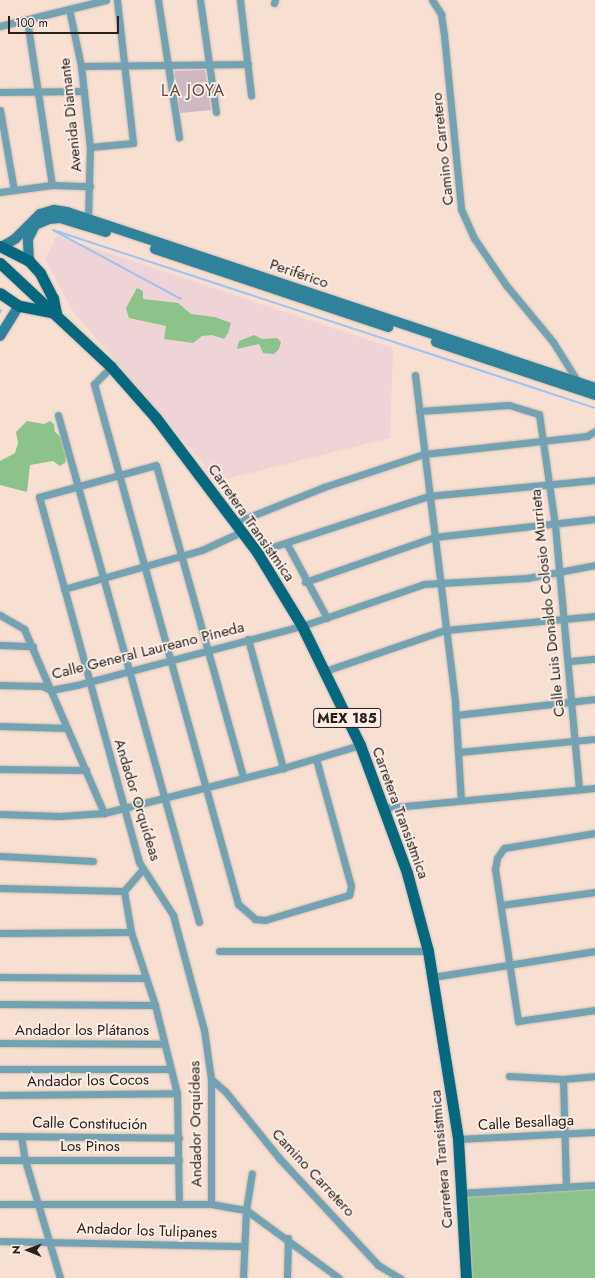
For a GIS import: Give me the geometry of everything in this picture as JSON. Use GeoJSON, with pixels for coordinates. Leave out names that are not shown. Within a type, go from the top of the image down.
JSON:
{"type":"FeatureCollection","features":[{"type":"Feature","properties":{"kind":"main road","name":"Periférico"},"geometry":{"type":"LineString","coordinates":[[47,215],[67,212],[319,300]]}},
{"type":"Feature","properties":{"kind":"main road","name":"Periférico"},"geometry":{"type":"LineString","coordinates":[[47,215],[595,388]]}},
{"type":"Feature","properties":{"kind":"main road"},"geometry":{"type":"LineString","coordinates":[[0,293],[19,306],[56,313],[47,282],[29,262],[2,246],[47,215]]}},
{"type":"Feature","properties":{"kind":"main road"},"geometry":{"type":"LineString","coordinates":[[29,262],[28,239],[35,226],[47,215]]}},
{"type":"Feature","properties":{"kind":"main road","name":"Carretera Transistmica"},"geometry":{"type":"LineString","coordinates":[[0,263],[56,313],[111,367],[156,418],[257,552],[302,626],[360,745],[407,874],[428,951],[458,1139],[466,1278]]}},
{"type":"Feature","properties":{"kind":"main road","name":"Periférico"},"geometry":{"type":"LineString","coordinates":[[332,304],[595,395]]}},
{"type":"Feature","properties":{"kind":"main road"},"geometry":{"type":"LineString","coordinates":[[0,336],[19,306]]}},
{"type":"Feature","properties":{"kind":"street"},"geometry":{"type":"LineString","coordinates":[[0,26],[106,0]]}},
{"type":"Feature","properties":{"kind":"street"},"geometry":{"type":"LineString","coordinates":[[90,147],[133,143],[127,68],[116,0]]}},
{"type":"Feature","properties":{"kind":"street"},"geometry":{"type":"LineString","coordinates":[[158,0],[179,137]]}},
{"type":"Feature","properties":{"kind":"street"},"geometry":{"type":"LineString","coordinates":[[200,0],[216,112]]}},
{"type":"Feature","properties":{"kind":"street"},"geometry":{"type":"LineString","coordinates":[[240,0],[251,95]]}},
{"type":"Feature","properties":{"kind":"street","name":"Camino Carretero"},"geometry":{"type":"LineString","coordinates":[[432,0],[441,14],[444,35],[461,209],[474,238],[494,268],[553,342],[578,382]]}},
{"type":"Feature","properties":{"kind":"street","name":"Avenida Diamante"},"geometry":{"type":"LineString","coordinates":[[70,9],[81,66],[90,147],[88,219]]}},
{"type":"Feature","properties":{"kind":"street"},"geometry":{"type":"LineString","coordinates":[[28,20],[52,185]]}},
{"type":"Feature","properties":{"kind":"street"},"geometry":{"type":"LineString","coordinates":[[81,66],[127,68],[248,64]]}},
{"type":"Feature","properties":{"kind":"street"},"geometry":{"type":"LineString","coordinates":[[0,92],[84,91]]}},
{"type":"Feature","properties":{"kind":"street"},"geometry":{"type":"LineString","coordinates":[[0,110],[14,190]]}},
{"type":"Feature","properties":{"kind":"street"},"geometry":{"type":"LineString","coordinates":[[0,192],[52,185],[90,186]]}},
{"type":"Feature","properties":{"kind":"street"},"geometry":{"type":"LineString","coordinates":[[111,367],[94,384],[238,904],[255,919],[265,920],[349,895],[351,886],[316,759]]}},
{"type":"Feature","properties":{"kind":"street"},"geometry":{"type":"LineString","coordinates":[[415,375],[428,496],[456,715],[462,800]]}},
{"type":"Feature","properties":{"kind":"street","name":"Calle Luis Donaldo Colosio Murrieta"},"geometry":{"type":"LineString","coordinates":[[419,411],[509,405],[539,414],[547,483],[555,525],[559,573],[570,661],[579,789]]}},
{"type":"Feature","properties":{"kind":"street"},"geometry":{"type":"LineString","coordinates":[[58,416],[79,484],[102,577],[200,922]]}},
{"type":"Feature","properties":{"kind":"street"},"geometry":{"type":"LineString","coordinates":[[64,589],[102,577],[182,556],[238,527],[324,487],[424,454],[587,436],[595,431]]}},
{"type":"Feature","properties":{"kind":"street"},"geometry":{"type":"LineString","coordinates":[[79,484],[156,465],[210,650],[243,777]]}},
{"type":"Feature","properties":{"kind":"street"},"geometry":{"type":"LineString","coordinates":[[257,552],[287,544],[428,496],[547,483],[595,480]]}},
{"type":"Feature","properties":{"kind":"street","name":"Andador Orquídeas"},"geometry":{"type":"LineString","coordinates":[[79,484],[38,497],[124,808],[143,870],[173,915],[204,1030],[211,1079],[211,1204]]}},
{"type":"Feature","properties":{"kind":"street"},"geometry":{"type":"LineString","coordinates":[[305,582],[434,538],[555,525],[595,519]]}},
{"type":"Feature","properties":{"kind":"street"},"geometry":{"type":"LineString","coordinates":[[287,544],[305,582],[327,618]]}},
{"type":"Feature","properties":{"kind":"street","name":"Calle General Laureano Pineda"},"geometry":{"type":"LineString","coordinates":[[0,685],[42,686],[51,690],[129,672],[248,639],[302,626],[424,584],[559,573],[595,565]]}},
{"type":"Feature","properties":{"kind":"street"},"geometry":{"type":"LineString","coordinates":[[0,616],[24,629],[33,646],[104,813]]}},
{"type":"Feature","properties":{"kind":"street"},"geometry":{"type":"LineString","coordinates":[[324,671],[445,630],[565,617],[595,616]]}},
{"type":"Feature","properties":{"kind":"street"},"geometry":{"type":"LineString","coordinates":[[248,639],[283,768]]}},
{"type":"Feature","properties":{"kind":"street"},"geometry":{"type":"LineString","coordinates":[[0,645],[33,646]]}},
{"type":"Feature","properties":{"kind":"street"},"geometry":{"type":"LineString","coordinates":[[570,661],[595,659]]}},
{"type":"Feature","properties":{"kind":"street"},"geometry":{"type":"LineString","coordinates":[[456,715],[595,700]]}},
{"type":"Feature","properties":{"kind":"street"},"geometry":{"type":"LineString","coordinates":[[0,726],[67,728]]}},
{"type":"Feature","properties":{"kind":"street"},"geometry":{"type":"LineString","coordinates":[[459,752],[595,739]]}},
{"type":"Feature","properties":{"kind":"street"},"geometry":{"type":"LineString","coordinates":[[0,814],[60,816],[104,813],[283,768],[360,745]]}},
{"type":"Feature","properties":{"kind":"street"},"geometry":{"type":"LineString","coordinates":[[0,769],[86,770]]}},
{"type":"Feature","properties":{"kind":"street"},"geometry":{"type":"LineString","coordinates":[[384,808],[595,788]]}},
{"type":"Feature","properties":{"kind":"street"},"geometry":{"type":"LineString","coordinates":[[595,833],[504,848],[497,858],[495,869],[518,1021],[595,1010]]}},
{"type":"Feature","properties":{"kind":"street"},"geometry":{"type":"LineString","coordinates":[[0,856],[92,860]]}},
{"type":"Feature","properties":{"kind":"street"},"geometry":{"type":"LineString","coordinates":[[124,892],[143,870]]}},
{"type":"Feature","properties":{"kind":"street"},"geometry":{"type":"LineString","coordinates":[[0,888],[124,892]]}},
{"type":"Feature","properties":{"kind":"street"},"geometry":{"type":"LineString","coordinates":[[124,892],[131,932],[155,1005],[177,1093],[179,1204]]}},
{"type":"Feature","properties":{"kind":"street"},"geometry":{"type":"LineString","coordinates":[[501,905],[595,892]]}},
{"type":"Feature","properties":{"kind":"street"},"geometry":{"type":"LineString","coordinates":[[0,933],[131,932]]}},
{"type":"Feature","properties":{"kind":"street"},"geometry":{"type":"LineString","coordinates":[[219,952],[428,951]]}},
{"type":"Feature","properties":{"kind":"street"},"geometry":{"type":"LineString","coordinates":[[433,977],[595,951]]}},
{"type":"Feature","properties":{"kind":"street"},"geometry":{"type":"LineString","coordinates":[[0,977],[146,978]]}},
{"type":"Feature","properties":{"kind":"street"},"geometry":{"type":"LineString","coordinates":[[0,1004],[155,1005]]}},
{"type":"Feature","properties":{"kind":"street","name":"Andador los Plátanos"},"geometry":{"type":"LineString","coordinates":[[0,1043],[164,1044]]}},
{"type":"Feature","properties":{"kind":"street"},"geometry":{"type":"LineString","coordinates":[[0,1069],[171,1069]]}},
{"type":"Feature","properties":{"kind":"street"},"geometry":{"type":"LineString","coordinates":[[509,1076],[563,1078],[595,1076]]}},
{"type":"Feature","properties":{"kind":"street"},"geometry":{"type":"LineString","coordinates":[[563,1078],[566,1186]]}},
{"type":"Feature","properties":{"kind":"street","name":"Camino Carretero"},"geometry":{"type":"LineString","coordinates":[[211,1079],[225,1090],[279,1158],[378,1264],[400,1278]]}},
{"type":"Feature","properties":{"kind":"street","name":"Andador los Cocos"},"geometry":{"type":"LineString","coordinates":[[0,1095],[177,1093]]}},
{"type":"Feature","properties":{"kind":"street","name":"Calle Besallaga"},"geometry":{"type":"LineString","coordinates":[[458,1139],[564,1135],[595,1132]]}},
{"type":"Feature","properties":{"kind":"street","name":"Calle Constitución"},"geometry":{"type":"LineString","coordinates":[[0,1136],[179,1138]]}},
{"type":"Feature","properties":{"kind":"street"},"geometry":{"type":"LineString","coordinates":[[21,1136],[25,1160],[60,1278]]}},
{"type":"Feature","properties":{"kind":"street","name":"Los Pinos"},"geometry":{"type":"LineString","coordinates":[[0,1160],[179,1160]]}},
{"type":"Feature","properties":{"kind":"street"},"geometry":{"type":"LineString","coordinates":[[243,1278],[246,1210],[252,1173]]}},
{"type":"Feature","properties":{"kind":"street"},"geometry":{"type":"LineString","coordinates":[[460,1193],[595,1185]]}},
{"type":"Feature","properties":{"kind":"street"},"geometry":{"type":"LineString","coordinates":[[0,1204],[211,1204],[246,1210],[288,1238],[339,1278]]}},
{"type":"Feature","properties":{"kind":"street"},"geometry":{"type":"LineString","coordinates":[[287,1278],[288,1238]]}},
{"type":"Feature","properties":{"kind":"street","name":"Andador los Tulipanes"},"geometry":{"type":"LineString","coordinates":[[0,1241],[244,1246]]}},
{"type":"Feature","properties":{"kind":"shaded area"},"geometry":{"type":"Polygon","coordinates":[[[57,236],[393,348],[390,438],[218,481],[72,310],[45,259],[57,236]]]}},
{"type":"Feature","properties":{"kind":"green space"},"geometry":{"type":"Polygon","coordinates":[[[137,288],[143,291],[143,299],[178,303],[191,314],[215,317],[231,323],[228,333],[224,339],[212,335],[202,336],[193,343],[164,339],[166,326],[129,318],[126,308],[137,288]]]}},
{"type":"Feature","properties":{"kind":"green space"},"geometry":{"type":"Polygon","coordinates":[[[254,335],[262,339],[277,338],[281,342],[279,349],[274,354],[263,353],[259,344],[237,349],[239,341],[254,335]]]}},
{"type":"Feature","properties":{"kind":"green space"},"geometry":{"type":"Polygon","coordinates":[[[27,421],[44,424],[50,421],[54,424],[55,432],[62,438],[67,455],[65,463],[60,466],[53,461],[30,465],[27,492],[0,485],[0,461],[15,453],[18,443],[16,432],[27,421]]]}},
{"type":"Feature","properties":{"kind":"green space"},"geometry":{"type":"Polygon","coordinates":[[[595,1186],[595,1278],[466,1278],[460,1193],[595,1186]]]}},
{"type":"Feature","properties":{"kind":"building"},"geometry":{"type":"Polygon","coordinates":[[[205,70],[211,110],[180,113],[174,71],[205,70]]]}},
{"type":"Feature","properties":{"kind":"waterway"},"geometry":{"type":"LineString","coordinates":[[181,299],[53,230],[595,408]]}},
{"type":"Feature","properties":{"kind":"district","name":"LA JOYA"},"geometry":{"type":"Point","coordinates":[193,91]}}]}
